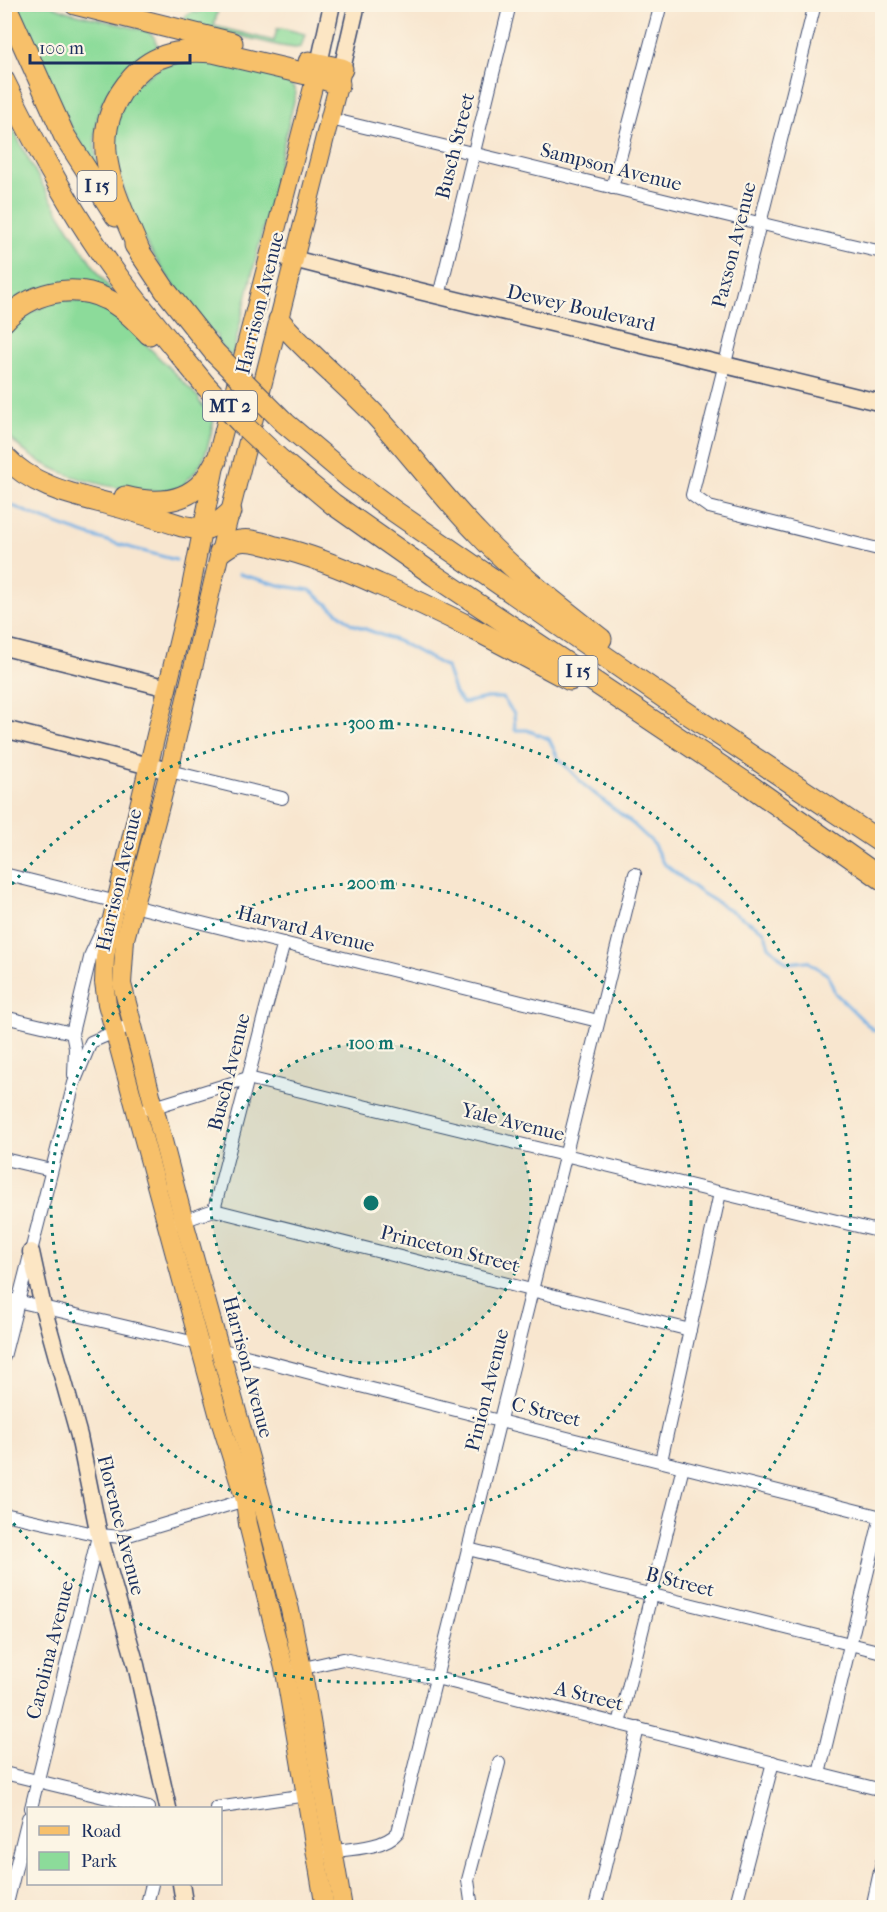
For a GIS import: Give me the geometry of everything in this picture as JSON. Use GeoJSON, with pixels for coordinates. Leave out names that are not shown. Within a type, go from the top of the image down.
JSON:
{"type":"FeatureCollection","features":[{"type":"Feature","properties":{"kind":"highway","name":"I 15"},"geometry":{"type":"LineString","coordinates":[[5,4],[64,135],[165,291],[214,353],[285,423],[350,478],[394,511],[675,705],[882,843]]}},
{"type":"Feature","properties":{"kind":"highway"},"geometry":{"type":"LineString","coordinates":[[75,4],[341,77]]}},
{"type":"Feature","properties":{"kind":"highway"},"geometry":{"type":"LineString","coordinates":[[141,255],[110,175],[105,148],[106,126],[112,109],[119,95],[137,73],[160,58],[177,52],[198,51],[317,70]]}},
{"type":"Feature","properties":{"kind":"highway","name":"I 15"},"geometry":{"type":"LineString","coordinates":[[4,81],[65,195],[128,289],[205,385],[277,457],[333,504],[434,575],[749,785],[882,879]]}},
{"type":"Feature","properties":{"kind":"highway"},"geometry":{"type":"LineString","coordinates":[[4,321],[16,309],[51,292],[90,293],[106,299],[129,314],[205,385]]}},
{"type":"Feature","properties":{"kind":"highway"},"geometry":{"type":"LineString","coordinates":[[279,320],[298,342],[354,392],[478,533],[531,582],[633,665],[675,705]]}},
{"type":"Feature","properties":{"kind":"highway"},"geometry":{"type":"LineString","coordinates":[[4,438],[45,473],[59,479],[141,501],[166,501],[185,495],[202,483],[216,461]]}},
{"type":"Feature","properties":{"kind":"highway"},"geometry":{"type":"LineString","coordinates":[[4,456],[23,473],[58,491],[201,530],[211,528],[231,512]]}},
{"type":"Feature","properties":{"kind":"highway"},"geometry":{"type":"LineString","coordinates":[[220,552],[240,540],[250,541],[294,551],[337,565],[531,659],[646,729],[749,785]]}},
{"type":"Feature","properties":{"kind":"main road","name":"Harrison Avenue"},"geometry":{"type":"LineString","coordinates":[[317,70],[216,461],[189,597],[116,901],[105,958],[104,982],[114,1031],[145,1110],[176,1223],[219,1349],[290,1610],[307,1795],[343,1908]]}},
{"type":"Feature","properties":{"kind":"main road","name":"Harrison Avenue"},"geometry":{"type":"LineString","coordinates":[[145,1110],[133,1024],[122,984],[125,939],[135,907],[220,552],[341,77]]}},
{"type":"Feature","properties":{"kind":"main road","name":"Harrison Avenue"},"geometry":{"type":"LineString","coordinates":[[176,1223],[200,1344],[219,1417],[245,1500],[248,1524],[294,1670],[325,1852],[325,1908]]}},
{"type":"Feature","properties":{"kind":"street","name":"Harrison Avenue"},"geometry":{"type":"LineString","coordinates":[[317,70],[332,4]]}},
{"type":"Feature","properties":{"kind":"street","name":"Harrison Avenue"},"geometry":{"type":"LineString","coordinates":[[341,77],[357,4]]}},
{"type":"Feature","properties":{"kind":"street","name":"Busch Street"},"geometry":{"type":"LineString","coordinates":[[439,296],[510,4]]}},
{"type":"Feature","properties":{"kind":"street"},"geometry":{"type":"LineString","coordinates":[[612,188],[661,4]]}},
{"type":"Feature","properties":{"kind":"street","name":"Paxson Avenue"},"geometry":{"type":"LineString","coordinates":[[814,4],[692,495],[709,507],[882,550]]}},
{"type":"Feature","properties":{"kind":"street","name":"Sampson Avenue"},"geometry":{"type":"LineString","coordinates":[[330,119],[882,252]]}},
{"type":"Feature","properties":{"kind":"street","name":"Dewey Boulevard"},"geometry":{"type":"LineString","coordinates":[[270,253],[882,403]]}},
{"type":"Feature","properties":{"kind":"street"},"geometry":{"type":"LineString","coordinates":[[4,647],[168,688]]}},
{"type":"Feature","properties":{"kind":"street"},"geometry":{"type":"LineString","coordinates":[[4,729],[282,798]]}},
{"type":"Feature","properties":{"kind":"street","name":"Harvard Avenue"},"geometry":{"type":"LineString","coordinates":[[4,874],[598,1021]]}},
{"type":"Feature","properties":{"kind":"street","name":"Pinion Avenue"},"geometry":{"type":"LineString","coordinates":[[325,1852],[379,1844],[392,1839],[398,1832],[635,874]]}},
{"type":"Feature","properties":{"kind":"street"},"geometry":{"type":"LineString","coordinates":[[74,1083],[75,1048],[72,1033],[91,954],[116,901]]}},
{"type":"Feature","properties":{"kind":"street","name":"Busch Avenue"},"geometry":{"type":"LineString","coordinates":[[214,1210],[284,944]]}},
{"type":"Feature","properties":{"kind":"street"},"geometry":{"type":"LineString","coordinates":[[4,1017],[72,1033]]}},
{"type":"Feature","properties":{"kind":"street"},"geometry":{"type":"LineString","coordinates":[[4,1357],[74,1083],[91,1042],[133,1024]]}},
{"type":"Feature","properties":{"kind":"street"},"geometry":{"type":"LineString","coordinates":[[145,1110],[248,1078]]}},
{"type":"Feature","properties":{"kind":"street","name":"Yale Avenue"},"geometry":{"type":"LineString","coordinates":[[248,1078],[882,1232]]}},
{"type":"Feature","properties":{"kind":"street"},"geometry":{"type":"LineString","coordinates":[[4,1159],[51,1170]]}},
{"type":"Feature","properties":{"kind":"street"},"geometry":{"type":"LineString","coordinates":[[661,1461],[720,1193]]}},
{"type":"Feature","properties":{"kind":"street"},"geometry":{"type":"LineString","coordinates":[[176,1223],[214,1210]]}},
{"type":"Feature","properties":{"kind":"street","name":"Princeton Street"},"geometry":{"type":"LineString","coordinates":[[214,1210],[690,1330]]}},
{"type":"Feature","properties":{"kind":"street","name":"Florence Avenue"},"geometry":{"type":"LineString","coordinates":[[31,1252],[43,1307],[79,1436],[99,1535],[136,1665],[168,1807]]}},
{"type":"Feature","properties":{"kind":"street","name":"C Street"},"geometry":{"type":"LineString","coordinates":[[4,1298],[200,1344],[882,1516]]}},
{"type":"Feature","properties":{"kind":"street"},"geometry":{"type":"LineString","coordinates":[[619,1724],[683,1467]]}},
{"type":"Feature","properties":{"kind":"street"},"geometry":{"type":"LineString","coordinates":[[4,1514],[99,1535],[122,1537],[245,1500]]}},
{"type":"Feature","properties":{"kind":"street"},"geometry":{"type":"LineString","coordinates":[[819,1774],[882,1516]]}},
{"type":"Feature","properties":{"kind":"street","name":"Carolina Avenue"},"geometry":{"type":"LineString","coordinates":[[32,1807],[99,1535]]}},
{"type":"Feature","properties":{"kind":"street","name":"B Street"},"geometry":{"type":"LineString","coordinates":[[468,1549],[882,1652]]}},
{"type":"Feature","properties":{"kind":"street","name":"A Street"},"geometry":{"type":"LineString","coordinates":[[294,1670],[343,1659],[436,1678],[882,1790]]}},
{"type":"Feature","properties":{"kind":"street"},"geometry":{"type":"LineString","coordinates":[[595,1908],[638,1728]]}},
{"type":"Feature","properties":{"kind":"street"},"geometry":{"type":"LineString","coordinates":[[735,1908],[773,1762]]}},
{"type":"Feature","properties":{"kind":"street"},"geometry":{"type":"LineString","coordinates":[[472,1908],[468,1880],[498,1763]]}},
{"type":"Feature","properties":{"kind":"street"},"geometry":{"type":"LineString","coordinates":[[4,1773],[141,1807]]}},
{"type":"Feature","properties":{"kind":"street"},"geometry":{"type":"LineString","coordinates":[[222,1808],[307,1795]]}},
{"type":"Feature","properties":{"kind":"street"},"geometry":{"type":"LineString","coordinates":[[6,1908],[27,1822]]}},
{"type":"Feature","properties":{"kind":"street"},"geometry":{"type":"LineString","coordinates":[[872,1908],[882,1862]]}},
{"type":"Feature","properties":{"kind":"street"},"geometry":{"type":"LineString","coordinates":[[146,1908],[152,1885]]}},
{"type":"Feature","properties":{"kind":"street"},"geometry":{"type":"LineString","coordinates":[[181,1885],[185,1908]]}},
{"type":"Feature","properties":{"kind":"green space"},"geometry":{"type":"Polygon","coordinates":[[[14,5],[51,5],[69,12],[147,31],[154,37],[157,49],[132,66],[122,76],[113,86],[100,109],[95,139],[98,172],[65,117],[14,5]]]}},
{"type":"Feature","properties":{"kind":"green space"},"geometry":{"type":"Polygon","coordinates":[[[212,5],[219,5],[214,26],[274,41],[277,29],[282,28],[305,34],[301,47],[281,46],[186,23],[184,17],[193,11],[197,13],[212,5]]]}},
{"type":"Feature","properties":{"kind":"green space"},"geometry":{"type":"Polygon","coordinates":[[[202,58],[284,79],[296,93],[232,357],[216,341],[217,336],[208,333],[160,266],[134,223],[109,142],[129,89],[163,65],[202,58]]]}},
{"type":"Feature","properties":{"kind":"green space"},"geometry":{"type":"Polygon","coordinates":[[[5,117],[10,122],[57,209],[112,292],[5,307],[5,260],[9,240],[10,209],[9,174],[4,145],[5,117]]]}},
{"type":"Feature","properties":{"kind":"green space"},"geometry":{"type":"Polygon","coordinates":[[[59,299],[93,303],[120,318],[199,398],[214,419],[202,461],[186,484],[169,492],[163,492],[128,489],[88,481],[48,466],[31,456],[16,444],[5,430],[5,331],[14,320],[59,299]]]}},
{"type":"Feature","properties":{"kind":"waterway"},"geometry":{"type":"LineString","coordinates":[[4,502],[89,535],[176,560]]}},
{"type":"Feature","properties":{"kind":"waterway"},"geometry":{"type":"LineString","coordinates":[[239,574],[283,586],[310,590],[352,624],[400,642],[446,667],[455,694],[463,703],[487,698],[503,698],[514,714],[515,730],[527,730],[549,739],[558,758],[585,786],[653,843],[663,863],[700,892],[764,931],[769,946],[787,963],[807,961],[828,975],[835,993],[873,1030],[882,1032]]}}]}
